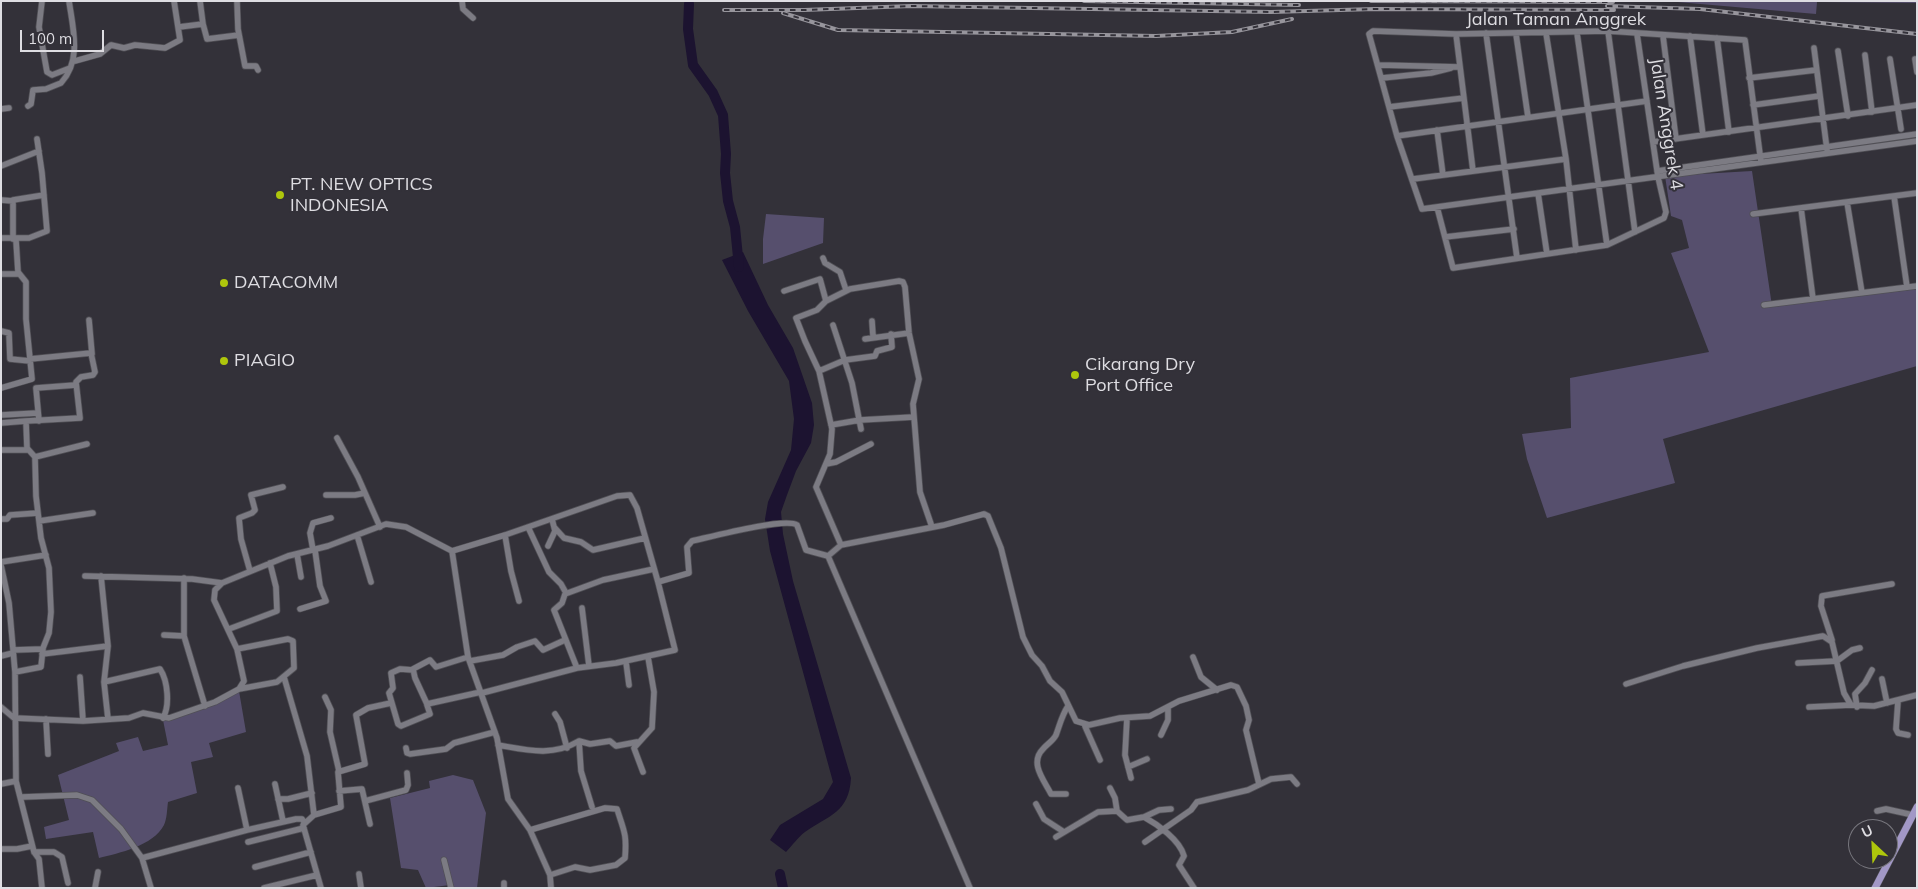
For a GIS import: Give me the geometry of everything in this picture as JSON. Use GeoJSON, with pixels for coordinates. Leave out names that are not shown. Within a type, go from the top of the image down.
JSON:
{"type":"FeatureCollection","features":[{"type":"Feature","properties":{"kind":"main road"},"geometry":{"type":"LineString","coordinates":[[1875,888],[1917,807]]}},
{"type":"Feature","properties":{"kind":"street"},"geometry":{"type":"LineString","coordinates":[[42,1],[40,27],[47,72],[52,75],[56,75],[74,64],[100,54],[112,45],[124,48],[135,45],[156,48],[168,47],[180,40],[174,1]]}},
{"type":"Feature","properties":{"kind":"street"},"geometry":{"type":"LineString","coordinates":[[28,106],[31,104],[33,90],[46,89],[61,83],[74,64],[73,20],[69,1]]}},
{"type":"Feature","properties":{"kind":"street"},"geometry":{"type":"LineString","coordinates":[[200,1],[207,39],[239,35]]}},
{"type":"Feature","properties":{"kind":"street"},"geometry":{"type":"LineString","coordinates":[[237,1],[239,35],[245,67],[256,66],[258,70]]}},
{"type":"Feature","properties":{"kind":"street"},"geometry":{"type":"LineString","coordinates":[[462,1],[463,9],[473,18]]}},
{"type":"Feature","properties":{"kind":"street"},"geometry":{"type":"LineString","coordinates":[[179,27],[203,24]]}},
{"type":"Feature","properties":{"kind":"street","name":"Jalan Taman Anggrek"},"geometry":{"type":"LineString","coordinates":[[1379,65],[1369,35],[1373,31],[1456,34],[1608,31],[1745,40],[1749,78]]}},
{"type":"Feature","properties":{"kind":"street"},"geometry":{"type":"LineString","coordinates":[[1437,207],[1453,268],[1607,245],[1635,232],[1608,31]]}},
{"type":"Feature","properties":{"kind":"street"},"geometry":{"type":"LineString","coordinates":[[1486,33],[1517,258]]}},
{"type":"Feature","properties":{"kind":"street"},"geometry":{"type":"LineString","coordinates":[[1546,33],[1557,113],[1566,159],[1576,250]]}},
{"type":"Feature","properties":{"kind":"street"},"geometry":{"type":"LineString","coordinates":[[1577,33],[1607,245]]}},
{"type":"Feature","properties":{"kind":"street"},"geometry":{"type":"LineString","coordinates":[[1456,34],[1473,171]]}},
{"type":"Feature","properties":{"kind":"street"},"geometry":{"type":"LineString","coordinates":[[1516,34],[1528,117]]}},
{"type":"Feature","properties":{"kind":"street","name":"Jalan Anggrek 4"},"geometry":{"type":"LineString","coordinates":[[1635,232],[1664,218],[1666,212],[1657,174],[1637,34]]}},
{"type":"Feature","properties":{"kind":"street"},"geometry":{"type":"LineString","coordinates":[[1663,36],[1676,139]]}},
{"type":"Feature","properties":{"kind":"street"},"geometry":{"type":"LineString","coordinates":[[1690,36],[1703,135]]}},
{"type":"Feature","properties":{"kind":"street"},"geometry":{"type":"LineString","coordinates":[[1717,38],[1729,132]]}},
{"type":"Feature","properties":{"kind":"street"},"geometry":{"type":"LineString","coordinates":[[1814,48],[1827,150]]}},
{"type":"Feature","properties":{"kind":"street"},"geometry":{"type":"LineString","coordinates":[[1838,51],[1848,116]]}},
{"type":"Feature","properties":{"kind":"street"},"geometry":{"type":"LineString","coordinates":[[1865,55],[1872,112]]}},
{"type":"Feature","properties":{"kind":"street"},"geometry":{"type":"LineString","coordinates":[[1890,59],[1901,130]]}},
{"type":"Feature","properties":{"kind":"street"},"geometry":{"type":"LineString","coordinates":[[1915,60],[1917,72]]}},
{"type":"Feature","properties":{"kind":"street"},"geometry":{"type":"LineString","coordinates":[[1460,68],[1379,65],[1397,136],[1422,209],[1628,181],[1657,174],[1761,159],[1889,142],[1917,141]]}},
{"type":"Feature","properties":{"kind":"street"},"geometry":{"type":"LineString","coordinates":[[1382,78],[1431,73],[1450,68]]}},
{"type":"Feature","properties":{"kind":"street"},"geometry":{"type":"LineString","coordinates":[[1761,159],[1749,78],[1816,70]]}},
{"type":"Feature","properties":{"kind":"street"},"geometry":{"type":"LineString","coordinates":[[1753,105],[1819,96]]}},
{"type":"Feature","properties":{"kind":"street"},"geometry":{"type":"LineString","coordinates":[[1389,107],[1464,98]]}},
{"type":"Feature","properties":{"kind":"street"},"geometry":{"type":"LineString","coordinates":[[1397,136],[1647,101]]}},
{"type":"Feature","properties":{"kind":"street"},"geometry":{"type":"LineString","coordinates":[[1653,142],[1917,105]]}},
{"type":"Feature","properties":{"kind":"street"},"geometry":{"type":"LineString","coordinates":[[1,109],[9,108]]}},
{"type":"Feature","properties":{"kind":"street"},"geometry":{"type":"LineString","coordinates":[[1437,130],[1443,175]]}},
{"type":"Feature","properties":{"kind":"street"},"geometry":{"type":"LineString","coordinates":[[1889,142],[1917,134]]}},
{"type":"Feature","properties":{"kind":"street"},"geometry":{"type":"LineString","coordinates":[[1,238],[15,240],[29,238],[47,231],[39,151],[36,139]]}},
{"type":"Feature","properties":{"kind":"street"},"geometry":{"type":"LineString","coordinates":[[1,166],[39,151]]}},
{"type":"Feature","properties":{"kind":"street"},"geometry":{"type":"LineString","coordinates":[[1413,179],[1566,159]]}},
{"type":"Feature","properties":{"kind":"street"},"geometry":{"type":"LineString","coordinates":[[1538,193],[1547,254]]}},
{"type":"Feature","properties":{"kind":"street"},"geometry":{"type":"LineString","coordinates":[[1752,214],[1917,193]]}},
{"type":"Feature","properties":{"kind":"street"},"geometry":{"type":"LineString","coordinates":[[1,200],[13,201],[44,195]]}},
{"type":"Feature","properties":{"kind":"street"},"geometry":{"type":"LineString","coordinates":[[1894,196],[1907,288]]}},
{"type":"Feature","properties":{"kind":"street"},"geometry":{"type":"LineString","coordinates":[[1,388],[32,379],[26,282],[19,274],[13,201]]}},
{"type":"Feature","properties":{"kind":"street"},"geometry":{"type":"LineString","coordinates":[[1847,202],[1862,293]]}},
{"type":"Feature","properties":{"kind":"street"},"geometry":{"type":"LineString","coordinates":[[1801,208],[1813,299]]}},
{"type":"Feature","properties":{"kind":"street"},"geometry":{"type":"LineString","coordinates":[[1445,237],[1514,229]]}},
{"type":"Feature","properties":{"kind":"street"},"geometry":{"type":"LineString","coordinates":[[823,258],[825,263],[840,272],[846,290]]}},
{"type":"Feature","properties":{"kind":"street"},"geometry":{"type":"LineString","coordinates":[[1,274],[19,274]]}},
{"type":"Feature","properties":{"kind":"street"},"geometry":{"type":"LineString","coordinates":[[784,292],[820,279],[826,301]]}},
{"type":"Feature","properties":{"kind":"street"},"geometry":{"type":"LineString","coordinates":[[841,545],[816,487],[831,448],[831,425],[820,371],[804,341],[796,318],[817,310],[826,301],[846,290],[896,281],[903,282],[909,333],[919,379],[914,397],[914,417],[920,492],[932,528]]}},
{"type":"Feature","properties":{"kind":"street"},"geometry":{"type":"LineString","coordinates":[[1764,305],[1917,286]]}},
{"type":"Feature","properties":{"kind":"street"},"geometry":{"type":"LineString","coordinates":[[1,423],[81,418],[76,385],[78,379],[94,374],[89,320]]}},
{"type":"Feature","properties":{"kind":"street"},"geometry":{"type":"LineString","coordinates":[[872,322],[873,336]]}},
{"type":"Feature","properties":{"kind":"street"},"geometry":{"type":"LineString","coordinates":[[833,325],[845,360],[861,429]]}},
{"type":"Feature","properties":{"kind":"street"},"geometry":{"type":"LineString","coordinates":[[1,331],[9,333],[10,359],[30,360],[92,354]]}},
{"type":"Feature","properties":{"kind":"street"},"geometry":{"type":"LineString","coordinates":[[865,339],[873,336],[909,333]]}},
{"type":"Feature","properties":{"kind":"street"},"geometry":{"type":"LineString","coordinates":[[820,371],[845,360],[875,356],[877,351],[890,348],[891,334]]}},
{"type":"Feature","properties":{"kind":"street"},"geometry":{"type":"LineString","coordinates":[[39,421],[36,388],[76,385]]}},
{"type":"Feature","properties":{"kind":"street"},"geometry":{"type":"LineString","coordinates":[[1,415],[38,413]]}},
{"type":"Feature","properties":{"kind":"street"},"geometry":{"type":"LineString","coordinates":[[831,425],[860,420],[914,417]]}},
{"type":"Feature","properties":{"kind":"street"},"geometry":{"type":"LineString","coordinates":[[26,421],[27,450]]}},
{"type":"Feature","properties":{"kind":"street"},"geometry":{"type":"LineString","coordinates":[[337,438],[380,527]]}},
{"type":"Feature","properties":{"kind":"street"},"geometry":{"type":"LineString","coordinates":[[35,457],[87,444]]}},
{"type":"Feature","properties":{"kind":"street"},"geometry":{"type":"LineString","coordinates":[[826,464],[836,462],[871,444]]}},
{"type":"Feature","properties":{"kind":"street"},"geometry":{"type":"LineString","coordinates":[[1,450],[27,450],[35,457],[39,521],[49,568],[51,618],[40,667],[15,672]]}},
{"type":"Feature","properties":{"kind":"street"},"geometry":{"type":"LineString","coordinates":[[250,571],[241,538],[239,518],[252,514],[255,510],[251,495],[283,486]]}},
{"type":"Feature","properties":{"kind":"street"},"geometry":{"type":"LineString","coordinates":[[326,495],[355,496],[364,492]]}},
{"type":"Feature","properties":{"kind":"street"},"geometry":{"type":"LineString","coordinates":[[239,689],[244,681],[237,649],[214,600],[215,590],[222,583],[297,554],[380,527],[394,524],[406,527],[452,551],[528,528],[617,496],[630,495],[637,508],[676,648],[671,652],[626,662],[577,668],[427,704]]}},
{"type":"Feature","properties":{"kind":"street"},"geometry":{"type":"LineString","coordinates":[[1,519],[7,519],[10,515],[38,513]]}},
{"type":"Feature","properties":{"kind":"street"},"geometry":{"type":"LineString","coordinates":[[39,521],[93,513]]}},
{"type":"Feature","properties":{"kind":"street"},"geometry":{"type":"LineString","coordinates":[[828,556],[841,545],[932,528],[981,514],[988,516],[1003,555],[1023,637],[1032,655],[1042,666],[1050,681],[1061,690],[1076,721],[1084,724],[1150,716],[1179,701],[1231,685],[1237,687],[1242,694],[1248,713],[1246,730],[1260,784]]}},
{"type":"Feature","properties":{"kind":"street"},"geometry":{"type":"LineString","coordinates":[[300,608],[326,601],[320,586],[310,533],[313,523],[331,518]]}},
{"type":"Feature","properties":{"kind":"street"},"geometry":{"type":"LineString","coordinates":[[552,519],[555,528],[564,538],[581,542],[592,550],[645,538]]}},
{"type":"Feature","properties":{"kind":"street"},"geometry":{"type":"LineString","coordinates":[[658,582],[689,573],[687,547],[690,542],[761,526],[788,523],[797,525],[806,550],[828,556]]}},
{"type":"Feature","properties":{"kind":"street"},"geometry":{"type":"LineString","coordinates":[[528,528],[548,572],[561,584],[566,593]]}},
{"type":"Feature","properties":{"kind":"street"},"geometry":{"type":"LineString","coordinates":[[548,546],[555,528]]}},
{"type":"Feature","properties":{"kind":"street"},"geometry":{"type":"LineString","coordinates":[[357,535],[371,582]]}},
{"type":"Feature","properties":{"kind":"street"},"geometry":{"type":"LineString","coordinates":[[506,535],[511,571],[519,601]]}},
{"type":"Feature","properties":{"kind":"street"},"geometry":{"type":"LineString","coordinates":[[452,551],[469,659],[495,732],[508,799],[530,830],[550,875],[551,888]]}},
{"type":"Feature","properties":{"kind":"street"},"geometry":{"type":"LineString","coordinates":[[297,554],[301,576]]}},
{"type":"Feature","properties":{"kind":"street"},"geometry":{"type":"LineString","coordinates":[[42,888],[39,859],[33,849],[22,797],[16,780],[15,672],[9,603],[1,563],[46,555]]}},
{"type":"Feature","properties":{"kind":"street"},"geometry":{"type":"LineString","coordinates":[[828,556],[970,888]]}},
{"type":"Feature","properties":{"kind":"street"},"geometry":{"type":"LineString","coordinates":[[229,629],[277,611],[276,587],[270,564]]}},
{"type":"Feature","properties":{"kind":"street"},"geometry":{"type":"LineString","coordinates":[[566,593],[613,578],[654,569]]}},
{"type":"Feature","properties":{"kind":"street"},"geometry":{"type":"LineString","coordinates":[[85,576],[184,578],[222,583]]}},
{"type":"Feature","properties":{"kind":"street"},"geometry":{"type":"LineString","coordinates":[[101,576],[108,646],[104,682],[108,719]]}},
{"type":"Feature","properties":{"kind":"street"},"geometry":{"type":"LineString","coordinates":[[184,578],[184,636],[205,706]]}},
{"type":"Feature","properties":{"kind":"street"},"geometry":{"type":"LineString","coordinates":[[1854,706],[1844,693],[1821,606],[1822,596],[1892,584]]}},
{"type":"Feature","properties":{"kind":"street"},"geometry":{"type":"LineString","coordinates":[[566,593],[562,603],[554,610],[577,668]]}},
{"type":"Feature","properties":{"kind":"street"},"geometry":{"type":"LineString","coordinates":[[582,608],[589,666]]}},
{"type":"Feature","properties":{"kind":"street"},"geometry":{"type":"LineString","coordinates":[[164,635],[184,636]]}},
{"type":"Feature","properties":{"kind":"street"},"geometry":{"type":"LineString","coordinates":[[1626,684],[1683,666],[1757,648],[1822,636],[1832,642]]}},
{"type":"Feature","properties":{"kind":"street"},"geometry":{"type":"LineString","coordinates":[[1,707],[14,718],[83,721],[129,718],[143,713],[163,718],[176,717],[205,706],[239,689],[278,682],[295,665],[293,639],[237,649]]}},
{"type":"Feature","properties":{"kind":"street"},"geometry":{"type":"LineString","coordinates":[[413,670],[430,714],[400,726],[389,692],[393,688],[391,673],[400,669],[413,670],[430,660],[436,667],[469,659],[498,656],[535,641],[542,650],[565,640]]}},
{"type":"Feature","properties":{"kind":"street"},"geometry":{"type":"LineString","coordinates":[[1,656],[13,651],[42,652],[108,646]]}},
{"type":"Feature","properties":{"kind":"street"},"geometry":{"type":"LineString","coordinates":[[1798,663],[1837,661],[1852,650],[1860,648]]}},
{"type":"Feature","properties":{"kind":"street"},"geometry":{"type":"LineString","coordinates":[[498,745],[545,752],[567,748],[579,742],[590,744],[610,740],[616,746],[637,742],[652,728],[654,692],[648,657]]}},
{"type":"Feature","properties":{"kind":"street"},"geometry":{"type":"LineString","coordinates":[[1193,658],[1201,677],[1217,690]]}},
{"type":"Feature","properties":{"kind":"street"},"geometry":{"type":"LineString","coordinates":[[626,662],[630,685]]}},
{"type":"Feature","properties":{"kind":"street"},"geometry":{"type":"LineString","coordinates":[[104,682],[160,669],[163,674],[168,707],[163,718]]}},
{"type":"Feature","properties":{"kind":"street"},"geometry":{"type":"LineString","coordinates":[[1854,706],[1855,694],[1866,683],[1872,670]]}},
{"type":"Feature","properties":{"kind":"street"},"geometry":{"type":"LineString","coordinates":[[80,677],[83,721]]}},
{"type":"Feature","properties":{"kind":"street"},"geometry":{"type":"LineString","coordinates":[[284,677],[307,756],[314,815]]}},
{"type":"Feature","properties":{"kind":"street"},"geometry":{"type":"LineString","coordinates":[[1882,679],[1887,703]]}},
{"type":"Feature","properties":{"kind":"street"},"geometry":{"type":"LineString","coordinates":[[1809,707],[1887,703],[1917,695]]}},
{"type":"Feature","properties":{"kind":"street"},"geometry":{"type":"LineString","coordinates":[[248,842],[304,825],[314,815],[341,808],[339,771],[330,732],[331,710],[325,697]]}},
{"type":"Feature","properties":{"kind":"street"},"geometry":{"type":"LineString","coordinates":[[1898,701],[1896,729],[1898,733],[1908,735]]}},
{"type":"Feature","properties":{"kind":"street"},"geometry":{"type":"LineString","coordinates":[[339,771],[365,763],[356,715],[368,708],[391,703]]}},
{"type":"Feature","properties":{"kind":"street"},"geometry":{"type":"LineString","coordinates":[[1066,794],[1051,794],[1039,773],[1037,762],[1039,753],[1056,736],[1061,717],[1068,706]]}},
{"type":"Feature","properties":{"kind":"street"},"geometry":{"type":"LineString","coordinates":[[1161,735],[1168,720],[1168,708]]}},
{"type":"Feature","properties":{"kind":"street"},"geometry":{"type":"LineString","coordinates":[[555,714],[560,722],[567,748]]}},
{"type":"Feature","properties":{"kind":"street"},"geometry":{"type":"LineString","coordinates":[[1127,718],[1125,755],[1131,778]]}},
{"type":"Feature","properties":{"kind":"street"},"geometry":{"type":"LineString","coordinates":[[46,719],[48,754]]}},
{"type":"Feature","properties":{"kind":"street"},"geometry":{"type":"LineString","coordinates":[[1084,724],[1100,760]]}},
{"type":"Feature","properties":{"kind":"street"},"geometry":{"type":"LineString","coordinates":[[406,748],[410,754],[446,749],[454,742],[495,732]]}},
{"type":"Feature","properties":{"kind":"street"},"geometry":{"type":"LineString","coordinates":[[579,742],[582,777],[592,807]]}},
{"type":"Feature","properties":{"kind":"street"},"geometry":{"type":"LineString","coordinates":[[637,742],[635,754],[643,772]]}},
{"type":"Feature","properties":{"kind":"street"},"geometry":{"type":"LineString","coordinates":[[1128,767],[1147,759]]}},
{"type":"Feature","properties":{"kind":"street"},"geometry":{"type":"LineString","coordinates":[[365,801],[406,790],[408,785],[407,773]]}},
{"type":"Feature","properties":{"kind":"street"},"geometry":{"type":"LineString","coordinates":[[1144,842],[1191,810],[1197,802],[1248,790],[1271,779],[1291,777],[1297,784]]}},
{"type":"Feature","properties":{"kind":"street"},"geometry":{"type":"LineString","coordinates":[[1,784],[16,780]]}},
{"type":"Feature","properties":{"kind":"street"},"geometry":{"type":"LineString","coordinates":[[275,784],[283,821]]}},
{"type":"Feature","properties":{"kind":"street"},"geometry":{"type":"LineString","coordinates":[[238,788],[247,830]]}},
{"type":"Feature","properties":{"kind":"street"},"geometry":{"type":"LineString","coordinates":[[1110,788],[1116,802],[1117,811],[1127,820],[1147,819],[1182,851],[1184,856],[1180,865],[1194,888]]}},
{"type":"Feature","properties":{"kind":"street"},"geometry":{"type":"LineString","coordinates":[[340,791],[362,789],[370,824]]}},
{"type":"Feature","properties":{"kind":"street"},"geometry":{"type":"LineString","coordinates":[[278,799],[288,799],[312,793]]}},
{"type":"Feature","properties":{"kind":"street"},"geometry":{"type":"LineString","coordinates":[[22,797],[77,796],[92,800],[121,829],[142,858],[151,888]]}},
{"type":"Feature","properties":{"kind":"street"},"geometry":{"type":"LineString","coordinates":[[1036,804],[1044,819],[1064,832]]}},
{"type":"Feature","properties":{"kind":"street"},"geometry":{"type":"LineString","coordinates":[[530,830],[606,808],[617,809],[623,822],[626,847],[625,858],[622,861],[616,865],[596,869],[575,867],[550,875]]}},
{"type":"Feature","properties":{"kind":"street"},"geometry":{"type":"LineString","coordinates":[[1147,819],[1152,813],[1171,809]]}},
{"type":"Feature","properties":{"kind":"street"},"geometry":{"type":"LineString","coordinates":[[1877,811],[1886,809],[1913,815]]}},
{"type":"Feature","properties":{"kind":"street"},"geometry":{"type":"LineString","coordinates":[[1056,837],[1098,812],[1117,811]]}},
{"type":"Feature","properties":{"kind":"street"},"geometry":{"type":"LineString","coordinates":[[142,858],[247,830],[301,818],[321,888]]}},
{"type":"Feature","properties":{"kind":"street"},"geometry":{"type":"LineString","coordinates":[[1,849],[33,849],[60,855],[65,861],[68,883]]}},
{"type":"Feature","properties":{"kind":"street"},"geometry":{"type":"LineString","coordinates":[[256,867],[311,852]]}},
{"type":"Feature","properties":{"kind":"street"},"geometry":{"type":"LineString","coordinates":[[444,860],[451,888]]}},
{"type":"Feature","properties":{"kind":"street"},"geometry":{"type":"LineString","coordinates":[[95,888],[98,872]]}},
{"type":"Feature","properties":{"kind":"street"},"geometry":{"type":"LineString","coordinates":[[359,874],[361,888]]}},
{"type":"Feature","properties":{"kind":"street"},"geometry":{"type":"LineString","coordinates":[[264,888],[318,875]]}},
{"type":"Feature","properties":{"kind":"shaded area"},"geometry":{"type":"Polygon","coordinates":[[[1666,1],[1917,1],[1917,3],[1817,2],[1816,14],[1666,1]]]}},
{"type":"Feature","properties":{"kind":"shaded area"},"geometry":{"type":"Polygon","coordinates":[[[1752,171],[1772,306],[1917,289],[1917,366],[1663,439],[1675,483],[1547,518],[1527,459],[1522,434],[1571,428],[1570,378],[1709,352],[1671,253],[1689,248],[1682,220],[1671,216],[1665,176],[1752,171]]]}},
{"type":"Feature","properties":{"kind":"shaded area"},"geometry":{"type":"Polygon","coordinates":[[[766,214],[824,218],[823,243],[763,264],[766,214]]]}},
{"type":"Feature","properties":{"kind":"shaded area"},"geometry":{"type":"Polygon","coordinates":[[[743,252],[768,305],[793,348],[812,403],[814,425],[811,443],[796,471],[781,512],[783,534],[793,581],[851,778],[849,790],[842,806],[830,817],[802,834],[786,852],[770,840],[780,825],[823,799],[833,782],[770,551],[765,519],[768,502],[791,450],[794,419],[789,381],[748,311],[722,260],[743,252]]]}},
{"type":"Feature","properties":{"kind":"shaded area"},"geometry":{"type":"Polygon","coordinates":[[[239,691],[246,732],[209,743],[213,757],[191,762],[197,793],[168,802],[164,825],[152,838],[135,847],[99,858],[93,832],[46,839],[44,827],[69,820],[58,775],[119,751],[116,743],[138,737],[143,751],[168,745],[163,720],[239,691]]]}},
{"type":"Feature","properties":{"kind":"shaded area"},"geometry":{"type":"Polygon","coordinates":[[[453,775],[473,780],[486,813],[477,888],[451,888],[450,885],[426,888],[418,870],[401,868],[390,798],[430,788],[429,781],[453,775]]]}},
{"type":"Feature","properties":{"kind":"waterway"},"geometry":{"type":"LineString","coordinates":[[689,4],[688,29],[693,65],[713,93],[723,115],[726,154],[725,173],[728,201],[735,227],[739,267]]}},
{"type":"Feature","properties":{"kind":"waterway"},"geometry":{"type":"LineString","coordinates":[[780,874],[783,888]]}},
{"type":"Feature","properties":{"kind":"railway"},"geometry":{"type":"LineString","coordinates":[[1084,1],[1299,5]]}},
{"type":"Feature","properties":{"kind":"railway"},"geometry":{"type":"LineString","coordinates":[[1371,1],[1613,2]]}},
{"type":"Feature","properties":{"kind":"railway"},"geometry":{"type":"LineString","coordinates":[[724,10],[804,10],[911,6],[1271,12],[1375,9],[1614,10]]}},
{"type":"Feature","properties":{"kind":"railway"},"geometry":{"type":"LineString","coordinates":[[1607,6],[1700,9],[1917,34]]}},
{"type":"Feature","properties":{"kind":"railway"},"geometry":{"type":"LineString","coordinates":[[783,13],[838,30],[1156,36],[1232,32],[1292,19]]}},
{"type":"Feature","properties":{"kind":"place","name":"PT. NEW OPTICS INDONESIA"},"geometry":{"type":"Point","coordinates":[280,195]}},
{"type":"Feature","properties":{"kind":"place","name":"DATACOMM"},"geometry":{"type":"Point","coordinates":[224,283]}},
{"type":"Feature","properties":{"kind":"place","name":"PIAGIO"},"geometry":{"type":"Point","coordinates":[224,361]}},
{"type":"Feature","properties":{"kind":"place","name":"Cikarang Dry Port Office"},"geometry":{"type":"Point","coordinates":[1075,375]}}]}
